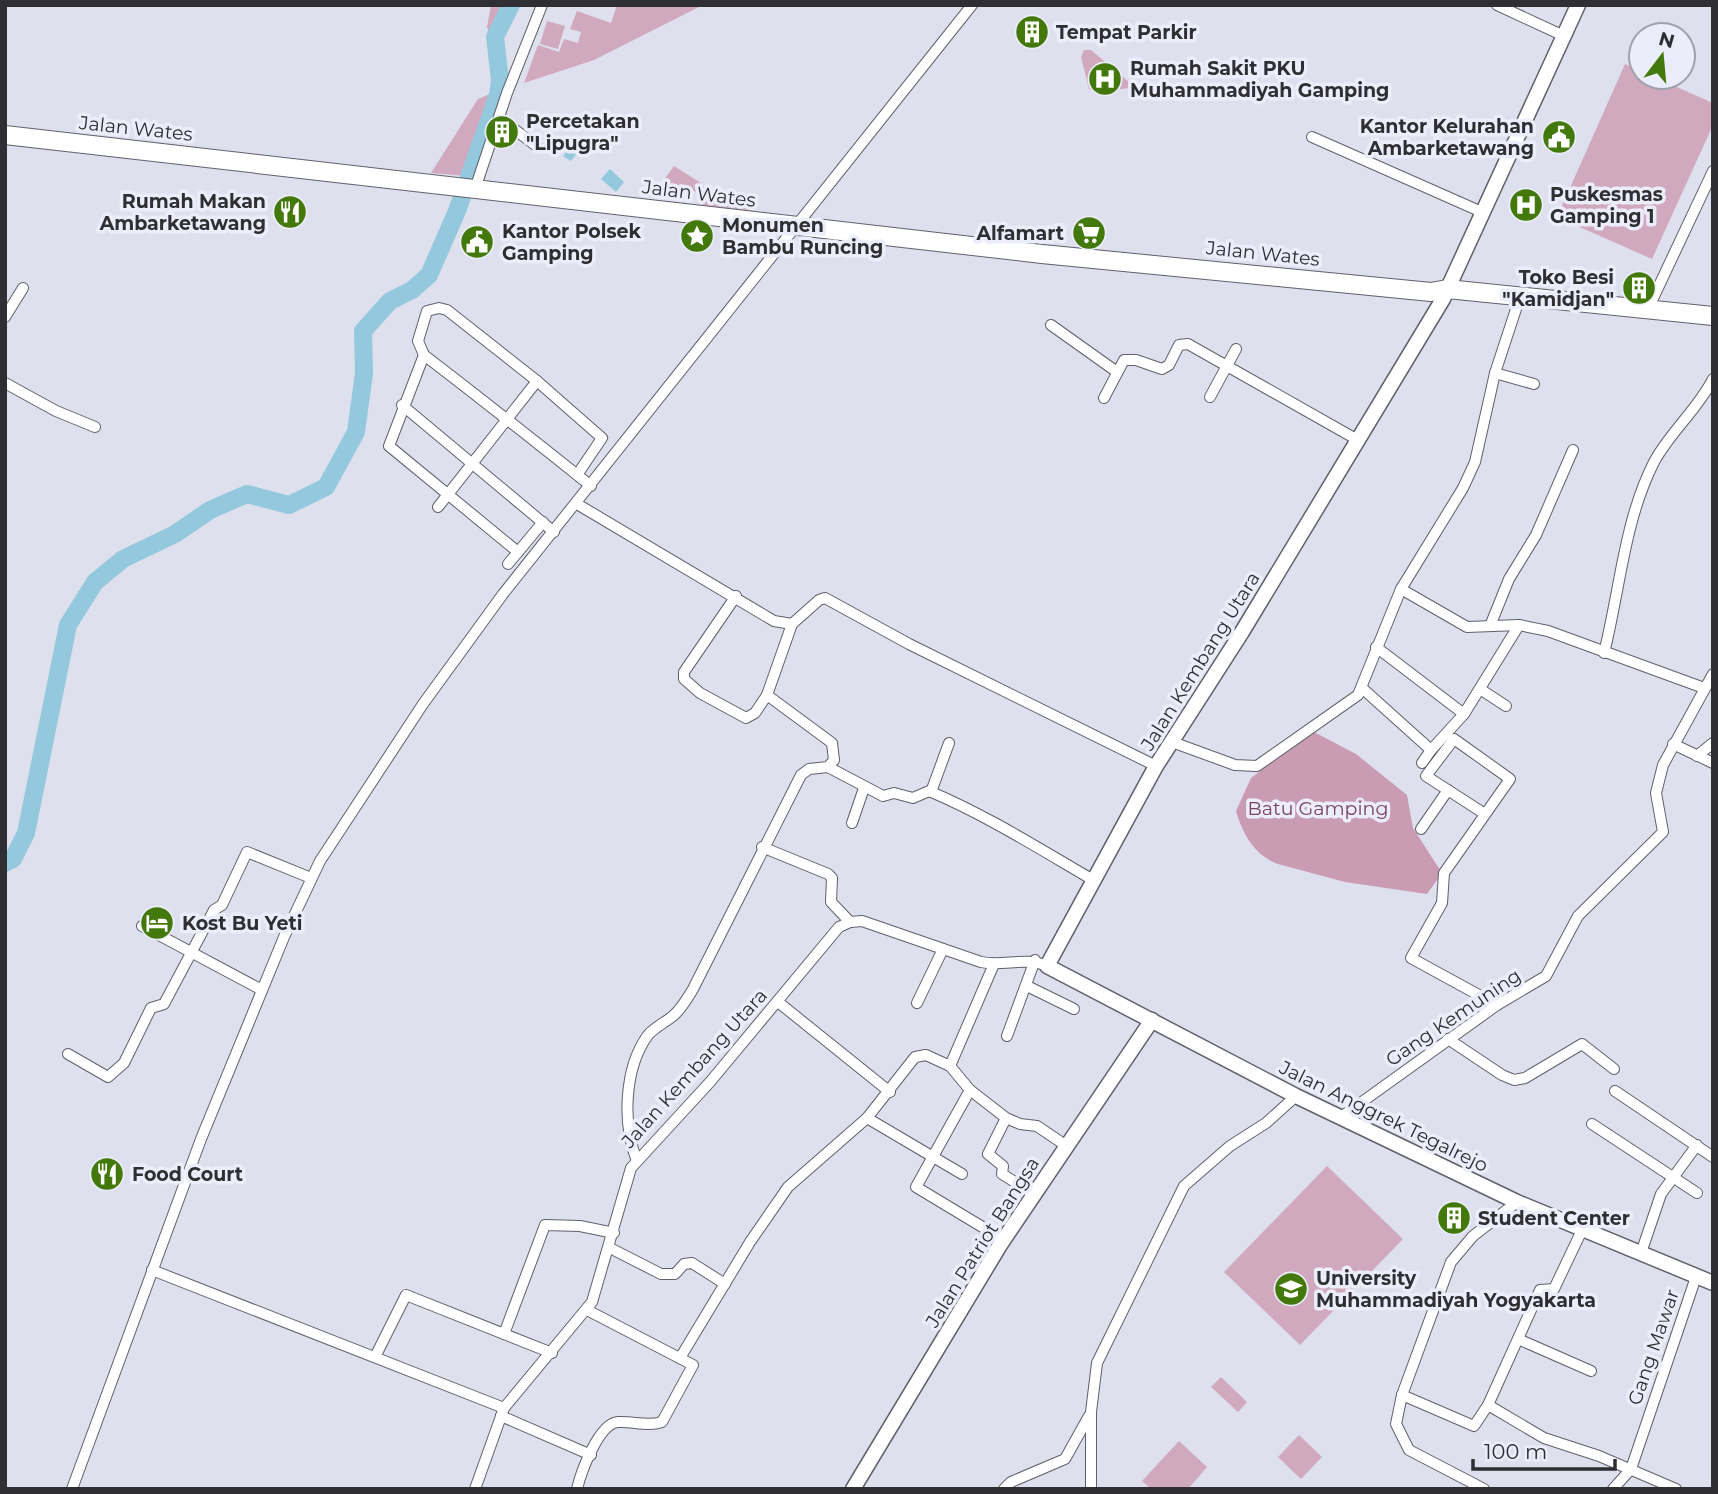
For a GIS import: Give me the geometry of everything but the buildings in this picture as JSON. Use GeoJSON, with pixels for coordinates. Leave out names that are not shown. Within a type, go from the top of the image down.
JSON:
{"type":"FeatureCollection","features":[{"type":"Feature","properties":{"kind":"highway","name":"Jalan Wates"},"geometry":{"type":"LineString","coordinates":[[5,135],[1042,254],[1440,293],[1713,316]]}},
{"type":"Feature","properties":{"kind":"highway","name":"Jalan Wates"},"geometry":{"type":"LineString","coordinates":[[1440,293],[1517,306],[1713,325]]}},
{"type":"Feature","properties":{"kind":"street"},"geometry":{"type":"LineString","coordinates":[[471,188],[542,5]]}},
{"type":"Feature","properties":{"kind":"street"},"geometry":{"type":"LineString","coordinates":[[72,1489],[201,1139],[311,878],[423,704],[503,594],[972,5]]}},
{"type":"Feature","properties":{"kind":"street"},"geometry":{"type":"LineString","coordinates":[[1497,5],[1564,36]]}},
{"type":"Feature","properties":{"kind":"street","name":"Jalan Kembang Utara"},"geometry":{"type":"LineString","coordinates":[[1041,963],[1093,880],[1156,766],[1356,439],[1440,293],[1483,213],[1578,5]]}},
{"type":"Feature","properties":{"kind":"street"},"geometry":{"type":"LineString","coordinates":[[499,118],[538,147]]}},
{"type":"Feature","properties":{"kind":"street"},"geometry":{"type":"LineString","coordinates":[[1312,138],[1483,213]]}},
{"type":"Feature","properties":{"kind":"street"},"geometry":{"type":"LineString","coordinates":[[1648,309],[1713,171]]}},
{"type":"Feature","properties":{"kind":"street"},"geometry":{"type":"LineString","coordinates":[[5,317],[23,288]]}},
{"type":"Feature","properties":{"kind":"street"},"geometry":{"type":"LineString","coordinates":[[1172,742],[1235,765],[1257,766],[1352,701],[1362,688],[1401,589],[1463,488],[1475,462],[1495,373],[1517,306]]}},
{"type":"Feature","properties":{"kind":"street"},"geometry":{"type":"LineString","coordinates":[[577,475],[602,438],[537,381],[447,310],[432,308],[424,314],[418,341],[424,355],[591,486]]}},
{"type":"Feature","properties":{"kind":"street"},"geometry":{"type":"LineString","coordinates":[[1051,325],[1117,372]]}},
{"type":"Feature","properties":{"kind":"street"},"geometry":{"type":"LineString","coordinates":[[1104,398],[1127,359],[1158,369],[1166,368],[1176,349],[1183,344],[1228,364],[1356,439]]}},
{"type":"Feature","properties":{"kind":"street"},"geometry":{"type":"LineString","coordinates":[[1210,397],[1236,349]]}},
{"type":"Feature","properties":{"kind":"street"},"geometry":{"type":"LineString","coordinates":[[424,355],[402,405],[389,446],[518,552]]}},
{"type":"Feature","properties":{"kind":"street"},"geometry":{"type":"LineString","coordinates":[[1495,373],[1534,384]]}},
{"type":"Feature","properties":{"kind":"street"},"geometry":{"type":"LineString","coordinates":[[1604,653],[1630,532],[1645,484],[1655,460],[1713,379]]}},
{"type":"Feature","properties":{"kind":"street"},"geometry":{"type":"LineString","coordinates":[[438,507],[505,418],[537,381]]}},
{"type":"Feature","properties":{"kind":"street"},"geometry":{"type":"LineString","coordinates":[[5,383],[56,411],[95,427]]}},
{"type":"Feature","properties":{"kind":"street"},"geometry":{"type":"LineString","coordinates":[[402,405],[554,532]]}},
{"type":"Feature","properties":{"kind":"street"},"geometry":{"type":"LineString","coordinates":[[1490,626],[1509,579],[1536,535],[1573,450]]}},
{"type":"Feature","properties":{"kind":"street"},"geometry":{"type":"LineString","coordinates":[[577,504],[774,621],[792,624]]}},
{"type":"Feature","properties":{"kind":"street"},"geometry":{"type":"LineString","coordinates":[[508,564],[542,522]]}},
{"type":"Feature","properties":{"kind":"street"},"geometry":{"type":"LineString","coordinates":[[1401,589],[1458,624],[1470,628],[1519,625],[1548,631],[1704,688]]}},
{"type":"Feature","properties":{"kind":"street"},"geometry":{"type":"LineString","coordinates":[[736,596],[684,672],[684,679],[700,693],[746,718],[755,713],[767,695],[792,624],[819,600],[825,598],[909,644],[1156,766]]}},
{"type":"Feature","properties":{"kind":"street"},"geometry":{"type":"LineString","coordinates":[[1422,763],[1464,714],[1519,625]]}},
{"type":"Feature","properties":{"kind":"street"},"geometry":{"type":"LineString","coordinates":[[1376,647],[1464,714]]}},
{"type":"Feature","properties":{"kind":"street","name":"Gang Kemuning"},"geometry":{"type":"LineString","coordinates":[[1341,1117],[1497,1005],[1546,976],[1578,916],[1663,832],[1656,793],[1673,744],[1713,674]]}},
{"type":"Feature","properties":{"kind":"street"},"geometry":{"type":"LineString","coordinates":[[1362,688],[1431,750]]}},
{"type":"Feature","properties":{"kind":"street"},"geometry":{"type":"LineString","coordinates":[[1480,689],[1506,706]]}},
{"type":"Feature","properties":{"kind":"street"},"geometry":{"type":"LineString","coordinates":[[767,695],[832,743],[835,757],[828,767]]}},
{"type":"Feature","properties":{"kind":"street"},"geometry":{"type":"LineString","coordinates":[[1485,814],[1426,776],[1454,739],[1510,779],[1444,873],[1442,903],[1411,958],[1497,1005]]}},
{"type":"Feature","properties":{"kind":"street"},"geometry":{"type":"LineString","coordinates":[[931,792],[949,743]]}},
{"type":"Feature","properties":{"kind":"street"},"geometry":{"type":"LineString","coordinates":[[1697,756],[1713,743]]}},
{"type":"Feature","properties":{"kind":"street"},"geometry":{"type":"LineString","coordinates":[[1673,744],[1713,763]]}},
{"type":"Feature","properties":{"kind":"street"},"geometry":{"type":"LineString","coordinates":[[637,1161],[628,1099],[633,1071],[648,1036],[680,1009],[693,989],[762,846],[802,775],[809,769],[828,767],[864,788],[885,796],[892,793],[913,798],[931,792],[1009,831],[1093,880]]}},
{"type":"Feature","properties":{"kind":"street"},"geometry":{"type":"LineString","coordinates":[[852,823],[864,788]]}},
{"type":"Feature","properties":{"kind":"street"},"geometry":{"type":"LineString","coordinates":[[1422,829],[1448,790]]}},
{"type":"Feature","properties":{"kind":"street"},"geometry":{"type":"LineString","coordinates":[[762,846],[828,874],[832,878],[831,902],[850,922],[862,922],[994,964],[1041,963]]}},
{"type":"Feature","properties":{"kind":"street"},"geometry":{"type":"LineString","coordinates":[[70,1055],[109,1076],[124,1063],[151,1008],[164,1004],[214,910],[222,905],[247,852],[311,878]]}},
{"type":"Feature","properties":{"kind":"street","name":"Jalan Kembang Utara"},"geometry":{"type":"LineString","coordinates":[[475,1489],[503,1412],[596,1294],[627,1177],[637,1161],[778,1002],[835,931],[850,922]]}},
{"type":"Feature","properties":{"kind":"street"},"geometry":{"type":"LineString","coordinates":[[142,926],[262,989]]}},
{"type":"Feature","properties":{"kind":"street"},"geometry":{"type":"LineString","coordinates":[[917,1003],[943,949]]}},
{"type":"Feature","properties":{"kind":"street"},"geometry":{"type":"LineString","coordinates":[[1007,1036],[1027,986],[1041,963]]}},
{"type":"Feature","properties":{"kind":"street","name":"Jalan Anggrek Tegalrejo"},"geometry":{"type":"LineString","coordinates":[[1041,963],[1296,1096],[1517,1202],[1713,1283]]}},
{"type":"Feature","properties":{"kind":"street"},"geometry":{"type":"LineString","coordinates":[[950,1066],[994,964]]}},
{"type":"Feature","properties":{"kind":"street"},"geometry":{"type":"LineString","coordinates":[[1027,986],[1074,1009]]}},
{"type":"Feature","properties":{"kind":"street"},"geometry":{"type":"LineString","coordinates":[[778,1002],[890,1092]]}},
{"type":"Feature","properties":{"kind":"street","name":"Jalan Patriot Bangsa"},"geometry":{"type":"LineString","coordinates":[[853,1489],[1004,1240],[1065,1145],[1152,1020]]}},
{"type":"Feature","properties":{"kind":"street"},"geometry":{"type":"LineString","coordinates":[[1448,1039],[1507,1078],[1525,1078],[1581,1044],[1614,1069]]}},
{"type":"Feature","properties":{"kind":"street"},"geometry":{"type":"LineString","coordinates":[[680,1358],[724,1284],[788,1187],[867,1118],[918,1055],[926,1055],[950,1066],[971,1090],[1006,1118],[1037,1126],[1065,1145]]}},
{"type":"Feature","properties":{"kind":"street"},"geometry":{"type":"LineString","coordinates":[[971,1090],[917,1181],[918,1188],[1004,1240]]}},
{"type":"Feature","properties":{"kind":"street"},"geometry":{"type":"LineString","coordinates":[[1615,1091],[1713,1157]]}},
{"type":"Feature","properties":{"kind":"street"},"geometry":{"type":"LineString","coordinates":[[1091,1489],[1091,1412],[1097,1363],[1184,1186],[1230,1146],[1266,1123],[1296,1096]]}},
{"type":"Feature","properties":{"kind":"street"},"geometry":{"type":"LineString","coordinates":[[867,1118],[962,1174]]}},
{"type":"Feature","properties":{"kind":"street"},"geometry":{"type":"LineString","coordinates":[[1006,1118],[988,1154],[1004,1168],[1002,1174],[1034,1194]]}},
{"type":"Feature","properties":{"kind":"street"},"geometry":{"type":"LineString","coordinates":[[1592,1124],[1671,1179],[1697,1193]]}},
{"type":"Feature","properties":{"kind":"street"},"geometry":{"type":"LineString","coordinates":[[1642,1253],[1657,1202],[1697,1145]]}},
{"type":"Feature","properties":{"kind":"street"},"geometry":{"type":"LineString","coordinates":[[1484,1489],[1409,1450],[1396,1424],[1402,1395],[1452,1259],[1473,1236],[1517,1202]]}},
{"type":"Feature","properties":{"kind":"street"},"geometry":{"type":"LineString","coordinates":[[504,1334],[545,1225],[552,1223],[614,1233]]}},
{"type":"Feature","properties":{"kind":"street"},"geometry":{"type":"LineString","coordinates":[[1402,1395],[1474,1426],[1488,1405],[1540,1290],[1554,1289],[1583,1228]]}},
{"type":"Feature","properties":{"kind":"street"},"geometry":{"type":"LineString","coordinates":[[610,1248],[663,1275],[675,1274],[684,1264],[692,1264],[724,1284]]}},
{"type":"Feature","properties":{"kind":"street"},"geometry":{"type":"LineString","coordinates":[[152,1270],[375,1357],[503,1412],[591,1455]]}},
{"type":"Feature","properties":{"kind":"street","name":"Gang Mawar"},"geometry":{"type":"LineString","coordinates":[[1631,1469],[1696,1277]]}},
{"type":"Feature","properties":{"kind":"street"},"geometry":{"type":"LineString","coordinates":[[375,1357],[406,1295],[552,1353]]}},
{"type":"Feature","properties":{"kind":"street"},"geometry":{"type":"LineString","coordinates":[[577,1489],[599,1435],[615,1421],[649,1425],[666,1418],[693,1365],[586,1310]]}},
{"type":"Feature","properties":{"kind":"street"},"geometry":{"type":"LineString","coordinates":[[1518,1339],[1591,1371]]}},
{"type":"Feature","properties":{"kind":"street"},"geometry":{"type":"LineString","coordinates":[[1488,1405],[1544,1438],[1631,1469],[1676,1489]]}},
{"type":"Feature","properties":{"kind":"street"},"geometry":{"type":"LineString","coordinates":[[1004,1489],[1011,1482],[1065,1459],[1091,1412]]}},
{"type":"Feature","properties":{"kind":"street"},"geometry":{"type":"LineString","coordinates":[[1613,1489],[1631,1469]]}},
{"type":"Feature","properties":{"kind":"shaded area"},"geometry":{"type":"Polygon","coordinates":[[[491,5],[514,5],[507,24],[491,39],[487,27],[491,5]]]}},
{"type":"Feature","properties":{"kind":"shaded area"},"geometry":{"type":"Polygon","coordinates":[[[617,5],[703,5],[594,60],[524,83],[538,45],[559,52],[564,39],[578,43],[581,32],[570,29],[577,11],[611,23],[617,5]]]}},
{"type":"Feature","properties":{"kind":"shaded area"},"geometry":{"type":"Polygon","coordinates":[[[547,21],[565,26],[558,49],[540,44],[547,21]]]}},
{"type":"Feature","properties":{"kind":"shaded area"},"geometry":{"type":"Polygon","coordinates":[[[1084,50],[1091,50],[1130,83],[1129,88],[1097,92],[1089,89],[1081,57],[1084,50]]]}},
{"type":"Feature","properties":{"kind":"shaded area"},"geometry":{"type":"Polygon","coordinates":[[[1625,64],[1627,91],[1686,91],[1713,103],[1713,125],[1652,259],[1557,217],[1625,64]]]}},
{"type":"Feature","properties":{"kind":"shaded area"},"geometry":{"type":"Polygon","coordinates":[[[495,92],[465,176],[431,173],[478,99],[495,92]]]}},
{"type":"Feature","properties":{"kind":"shaded area"},"geometry":{"type":"Polygon","coordinates":[[[674,166],[701,183],[714,197],[721,194],[753,211],[703,205],[701,198],[692,190],[661,184],[674,166]]]}},
{"type":"Feature","properties":{"kind":"shaded area"},"geometry":{"type":"Polygon","coordinates":[[[1327,1166],[1403,1239],[1300,1345],[1224,1272],[1327,1166]]]}},
{"type":"Feature","properties":{"kind":"shaded area"},"geometry":{"type":"Polygon","coordinates":[[[1221,1377],[1247,1402],[1238,1412],[1211,1387],[1221,1377]]]}},
{"type":"Feature","properties":{"kind":"shaded area"},"geometry":{"type":"Polygon","coordinates":[[[1299,1435],[1322,1457],[1301,1479],[1278,1457],[1299,1435]]]}},
{"type":"Feature","properties":{"kind":"shaded area"},"geometry":{"type":"Polygon","coordinates":[[[1179,1441],[1207,1467],[1188,1489],[1151,1489],[1142,1481],[1179,1441]]]}},
{"type":"Feature","properties":{"kind":"green space","name":"Batu Gamping"},"geometry":{"type":"Polygon","coordinates":[[[1312,731],[1356,754],[1407,795],[1413,828],[1442,873],[1427,894],[1345,882],[1278,864],[1256,850],[1251,843],[1236,811],[1251,778],[1312,731]]]}},
{"type":"Feature","properties":{"kind":"water"},"geometry":{"type":"Polygon","coordinates":[[[574,141],[582,146],[571,161],[563,156],[574,141]]]}},
{"type":"Feature","properties":{"kind":"water"},"geometry":{"type":"Polygon","coordinates":[[[610,169],[624,182],[616,192],[601,179],[610,169]]]}},
{"type":"Feature","properties":{"kind":"waterway"},"geometry":{"type":"LineString","coordinates":[[5,863],[13,859],[26,833],[68,625],[95,582],[123,559],[175,534],[210,510],[247,494],[289,505],[326,487],[356,432],[364,373],[363,331],[390,301],[412,290],[429,275],[457,211],[498,95],[500,80],[495,37],[511,5]]}},
{"type":"Feature","properties":{"kind":"place","name":"Tempat Parkir"},"geometry":{"type":"Point","coordinates":[1032,32]}},
{"type":"Feature","properties":{"kind":"place","name":"Rumah Sakit PKU Muhammadiyah Gamping"},"geometry":{"type":"Point","coordinates":[1105,79]}},
{"type":"Feature","properties":{"kind":"place","name":"Percetakan \"Lipugra\""},"geometry":{"type":"Point","coordinates":[502,132]}},
{"type":"Feature","properties":{"kind":"place","name":"Kantor Kelurahan Ambarketawang"},"geometry":{"type":"Point","coordinates":[1559,137]}},
{"type":"Feature","properties":{"kind":"place","name":"Puskesmas Gamping 1"},"geometry":{"type":"Point","coordinates":[1526,205]}},
{"type":"Feature","properties":{"kind":"place","name":"Rumah Makan Ambarketawang"},"geometry":{"type":"Point","coordinates":[290,212]}},
{"type":"Feature","properties":{"kind":"place","name":"Alfamart"},"geometry":{"type":"Point","coordinates":[1089,233]}},
{"type":"Feature","properties":{"kind":"place","name":"Monumen Bambu Runcing"},"geometry":{"type":"Point","coordinates":[697,236]}},
{"type":"Feature","properties":{"kind":"place","name":"Kantor Polsek Gamping"},"geometry":{"type":"Point","coordinates":[477,242]}},
{"type":"Feature","properties":{"kind":"place","name":"Toko Besi \"Kamidjan\""},"geometry":{"type":"Point","coordinates":[1639,288]}},
{"type":"Feature","properties":{"kind":"place","name":"Kost Bu Yeti"},"geometry":{"type":"Point","coordinates":[157,923]}},
{"type":"Feature","properties":{"kind":"place","name":"Food Court"},"geometry":{"type":"Point","coordinates":[107,1174]}},
{"type":"Feature","properties":{"kind":"place","name":"Student Center"},"geometry":{"type":"Point","coordinates":[1454,1218]}},
{"type":"Feature","properties":{"kind":"place","name":"University Muhammadiyah Yogyakarta"},"geometry":{"type":"Point","coordinates":[1291,1289]}}]}
